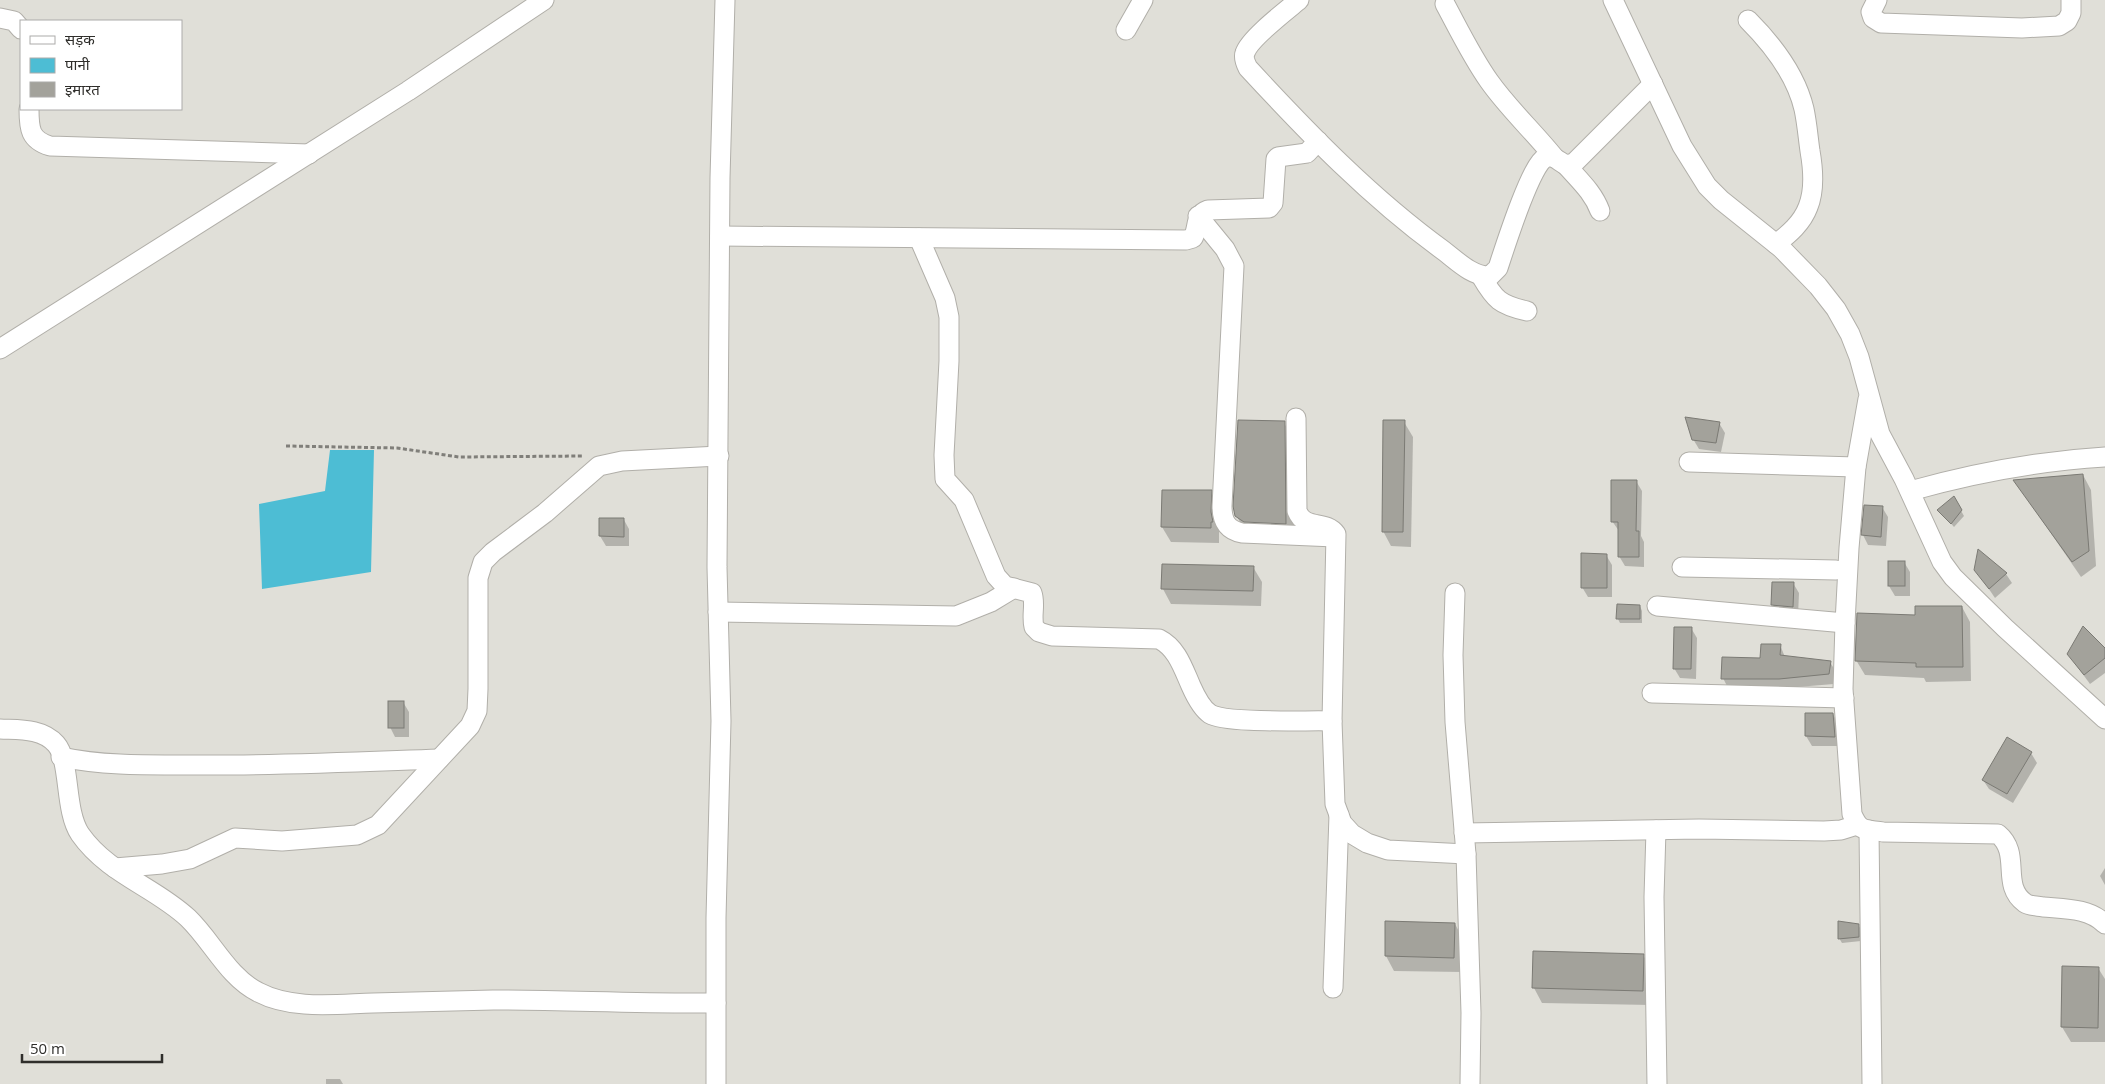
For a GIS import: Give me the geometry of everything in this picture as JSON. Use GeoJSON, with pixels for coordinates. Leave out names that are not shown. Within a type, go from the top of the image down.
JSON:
{"type":"FeatureCollection","features":[{"type":"Feature","properties":{"kind":"street"},"geometry":{"type":"LineString","coordinates":[[0,349],[408,91],[544,0]]}},
{"type":"Feature","properties":{"kind":"street"},"geometry":{"type":"LineString","coordinates":[[716,1084],[721,721],[718,612],[720,236],[725,0]]}},
{"type":"Feature","properties":{"kind":"street"},"geometry":{"type":"LineString","coordinates":[[1126,30],[1142,0]]}},
{"type":"Feature","properties":{"kind":"street"},"geometry":{"type":"LineString","coordinates":[[1299,0],[1259,35],[1245,53],[1245,61],[1248,68],[1365,188],[1409,226],[1481,276],[1495,298],[1506,306],[1527,312]]}},
{"type":"Feature","properties":{"kind":"street"},"geometry":{"type":"LineString","coordinates":[[1613,0],[1682,146],[1707,186],[1721,200],[1776,244],[1818,286],[1836,309],[1850,334],[1859,357],[1880,434],[1910,491],[1939,556],[1953,577],[2005,628],[2105,719]]}},
{"type":"Feature","properties":{"kind":"street"},"geometry":{"type":"LineString","coordinates":[[1877,0],[1871,12],[1873,18],[1881,23],[2022,28],[2059,26],[2067,21],[2071,13],[2071,0]]}},
{"type":"Feature","properties":{"kind":"street"},"geometry":{"type":"LineString","coordinates":[[1445,4],[1488,80],[1506,104],[1589,189],[1600,211]]}},
{"type":"Feature","properties":{"kind":"street"},"geometry":{"type":"LineString","coordinates":[[0,18],[14,21],[20,28]]}},
{"type":"Feature","properties":{"kind":"street"},"geometry":{"type":"LineString","coordinates":[[1748,20],[1774,48],[1798,91],[1804,108],[1811,158],[1812,190],[1808,207],[1799,223],[1776,244]]}},
{"type":"Feature","properties":{"kind":"street"},"geometry":{"type":"LineString","coordinates":[[1481,276],[1490,276],[1498,268],[1524,195],[1535,172],[1544,159],[1574,163],[1653,84]]}},
{"type":"Feature","properties":{"kind":"street"},"geometry":{"type":"LineString","coordinates":[[29,110],[32,133],[38,143],[50,146],[309,154]]}},
{"type":"Feature","properties":{"kind":"street"},"geometry":{"type":"LineString","coordinates":[[720,236],[1186,240],[1192,238],[1195,233],[1198,216],[1208,210],[1269,208],[1273,203],[1276,160],[1278,157],[1308,153],[1318,141]]}},
{"type":"Feature","properties":{"kind":"street"},"geometry":{"type":"LineString","coordinates":[[1198,216],[1225,248],[1234,266],[1222,506],[1224,522],[1231,530],[1242,533],[1336,537]]}},
{"type":"Feature","properties":{"kind":"street"},"geometry":{"type":"LineString","coordinates":[[918,238],[945,298],[949,317],[949,361],[944,455],[945,479],[964,500],[996,576],[1006,586],[1032,593],[1035,600],[1032,620],[1034,627],[1039,632],[1052,636],[1159,639],[1169,644],[1203,708],[1211,714],[1242,720],[1332,721]]}},
{"type":"Feature","properties":{"kind":"street"},"geometry":{"type":"LineString","coordinates":[[1868,394],[1856,466],[1849,548],[1844,698],[1852,814],[1863,828],[1872,1084]]}},
{"type":"Feature","properties":{"kind":"street"},"geometry":{"type":"LineString","coordinates":[[1296,418],[1297,511],[1304,522],[1330,528],[1336,534],[1332,721],[1335,804],[1342,823],[1352,834],[1367,843],[1388,850],[1466,854]]}},
{"type":"Feature","properties":{"kind":"street"},"geometry":{"type":"LineString","coordinates":[[115,868],[162,864],[190,859],[235,838],[282,841],[357,835],[378,825],[470,726],[477,711],[477,596],[478,578],[483,562],[493,552],[545,513],[592,471],[607,464],[719,456]]}},
{"type":"Feature","properties":{"kind":"street"},"geometry":{"type":"LineString","coordinates":[[1910,491],[2012,466],[2063,459],[2105,457]]}},
{"type":"Feature","properties":{"kind":"street"},"geometry":{"type":"LineString","coordinates":[[1689,462],[1856,466]]}},
{"type":"Feature","properties":{"kind":"street"},"geometry":{"type":"LineString","coordinates":[[1682,567],[1836,570]]}},
{"type":"Feature","properties":{"kind":"street"},"geometry":{"type":"LineString","coordinates":[[718,612],[956,616],[991,602],[1014,588]]}},
{"type":"Feature","properties":{"kind":"street"},"geometry":{"type":"LineString","coordinates":[[1455,593],[1453,655],[1455,722],[1466,854],[1471,1013],[1470,1084]]}},
{"type":"Feature","properties":{"kind":"street"},"geometry":{"type":"LineString","coordinates":[[1657,606],[1845,623]]}},
{"type":"Feature","properties":{"kind":"street"},"geometry":{"type":"LineString","coordinates":[[1652,693],[1844,698]]}},
{"type":"Feature","properties":{"kind":"street"},"geometry":{"type":"LineString","coordinates":[[0,729],[37,732],[55,743],[62,757],[72,814],[80,834],[99,856],[187,918],[238,977],[257,992],[286,1002],[348,1004],[495,1000],[716,1004]]}},
{"type":"Feature","properties":{"kind":"street"},"geometry":{"type":"LineString","coordinates":[[62,757],[86,762],[113,764],[224,765],[439,759]]}},
{"type":"Feature","properties":{"kind":"street"},"geometry":{"type":"LineString","coordinates":[[1333,988],[1339,815]]}},
{"type":"Feature","properties":{"kind":"street"},"geometry":{"type":"LineString","coordinates":[[1464,832],[1824,831],[1863,828],[1883,832],[1998,834],[2006,841],[2010,849],[2012,881],[2017,895],[2026,904],[2081,910],[2105,924]]}},
{"type":"Feature","properties":{"kind":"street"},"geometry":{"type":"LineString","coordinates":[[1656,830],[1654,897],[1657,1084]]}},
{"type":"Feature","properties":{"kind":"path"},"geometry":{"type":"LineString","coordinates":[[286,446],[397,448],[459,457],[581,456],[596,458],[607,464]]}},
{"type":"Feature","properties":{"kind":"water"},"geometry":{"type":"Polygon","coordinates":[[[330,450],[374,450],[371,572],[262,589],[259,504],[325,491],[330,450]]]}},
{"type":"Feature","properties":{"kind":"building"},"geometry":{"type":"Polygon","coordinates":[[[1685,417],[1720,422],[1716,443],[1692,440],[1685,417]]]}},
{"type":"Feature","properties":{"kind":"building"},"geometry":{"type":"Polygon","coordinates":[[[1238,420],[1285,421],[1286,524],[1244,522],[1235,516],[1233,506],[1238,420]]]}},
{"type":"Feature","properties":{"kind":"building"},"geometry":{"type":"Polygon","coordinates":[[[1383,420],[1405,420],[1403,532],[1382,532],[1383,420]]]}},
{"type":"Feature","properties":{"kind":"building"},"geometry":{"type":"Polygon","coordinates":[[[2083,474],[2089,551],[2072,562],[2013,480],[2083,474]]]}},
{"type":"Feature","properties":{"kind":"building"},"geometry":{"type":"Polygon","coordinates":[[[1611,480],[1637,480],[1636,531],[1639,531],[1639,557],[1618,557],[1618,522],[1611,522],[1611,480]]]}},
{"type":"Feature","properties":{"kind":"building"},"geometry":{"type":"Polygon","coordinates":[[[1162,490],[1212,490],[1211,512],[1213,522],[1211,522],[1211,528],[1161,527],[1162,490]]]}},
{"type":"Feature","properties":{"kind":"building"},"geometry":{"type":"Polygon","coordinates":[[[1954,496],[1962,510],[1951,524],[1937,510],[1954,496]]]}},
{"type":"Feature","properties":{"kind":"building"},"geometry":{"type":"Polygon","coordinates":[[[1864,505],[1883,506],[1881,537],[1861,535],[1864,505]]]}},
{"type":"Feature","properties":{"kind":"building"},"geometry":{"type":"Polygon","coordinates":[[[599,518],[624,518],[624,537],[599,536],[599,518]]]}},
{"type":"Feature","properties":{"kind":"building"},"geometry":{"type":"Polygon","coordinates":[[[1978,549],[2007,573],[1989,589],[1974,570],[1978,549]]]}},
{"type":"Feature","properties":{"kind":"building"},"geometry":{"type":"Polygon","coordinates":[[[1581,553],[1607,554],[1607,588],[1581,588],[1581,553]]]}},
{"type":"Feature","properties":{"kind":"building"},"geometry":{"type":"Polygon","coordinates":[[[1888,561],[1905,561],[1905,586],[1888,586],[1888,561]]]}},
{"type":"Feature","properties":{"kind":"building"},"geometry":{"type":"Polygon","coordinates":[[[1162,564],[1254,566],[1253,591],[1161,589],[1162,564]]]}},
{"type":"Feature","properties":{"kind":"building"},"geometry":{"type":"Polygon","coordinates":[[[1772,582],[1794,582],[1793,607],[1771,605],[1772,582]]]}},
{"type":"Feature","properties":{"kind":"building"},"geometry":{"type":"Polygon","coordinates":[[[1617,604],[1640,605],[1640,619],[1616,619],[1617,604]]]}},
{"type":"Feature","properties":{"kind":"building"},"geometry":{"type":"Polygon","coordinates":[[[1915,606],[1962,606],[1963,667],[1916,667],[1916,663],[1855,661],[1857,613],[1915,615],[1915,606]]]}},
{"type":"Feature","properties":{"kind":"building"},"geometry":{"type":"Polygon","coordinates":[[[2083,626],[2105,648],[2105,658],[2084,675],[2067,654],[2083,626]]]}},
{"type":"Feature","properties":{"kind":"building"},"geometry":{"type":"Polygon","coordinates":[[[1674,627],[1692,627],[1691,669],[1673,669],[1674,627]]]}},
{"type":"Feature","properties":{"kind":"building"},"geometry":{"type":"Polygon","coordinates":[[[1761,644],[1781,644],[1780,655],[1831,661],[1829,674],[1779,679],[1721,679],[1722,657],[1760,658],[1761,644]]]}},
{"type":"Feature","properties":{"kind":"building"},"geometry":{"type":"Polygon","coordinates":[[[388,701],[404,701],[404,728],[388,728],[388,701]]]}},
{"type":"Feature","properties":{"kind":"building"},"geometry":{"type":"Polygon","coordinates":[[[1805,713],[1833,713],[1835,737],[1805,736],[1805,713]]]}},
{"type":"Feature","properties":{"kind":"building"},"geometry":{"type":"Polygon","coordinates":[[[2007,737],[2032,752],[2007,794],[1982,780],[2007,737]]]}},
{"type":"Feature","properties":{"kind":"building"},"geometry":{"type":"Polygon","coordinates":[[[1385,921],[1455,923],[1454,958],[1385,956],[1385,921]]]}},
{"type":"Feature","properties":{"kind":"building"},"geometry":{"type":"Polygon","coordinates":[[[1838,921],[1859,924],[1859,937],[1838,939],[1838,921]]]}},
{"type":"Feature","properties":{"kind":"building"},"geometry":{"type":"Polygon","coordinates":[[[1533,951],[1644,954],[1643,991],[1532,988],[1533,951]]]}},
{"type":"Feature","properties":{"kind":"building"},"geometry":{"type":"Polygon","coordinates":[[[2062,966],[2099,967],[2098,1028],[2061,1027],[2062,966]]]}}]}
